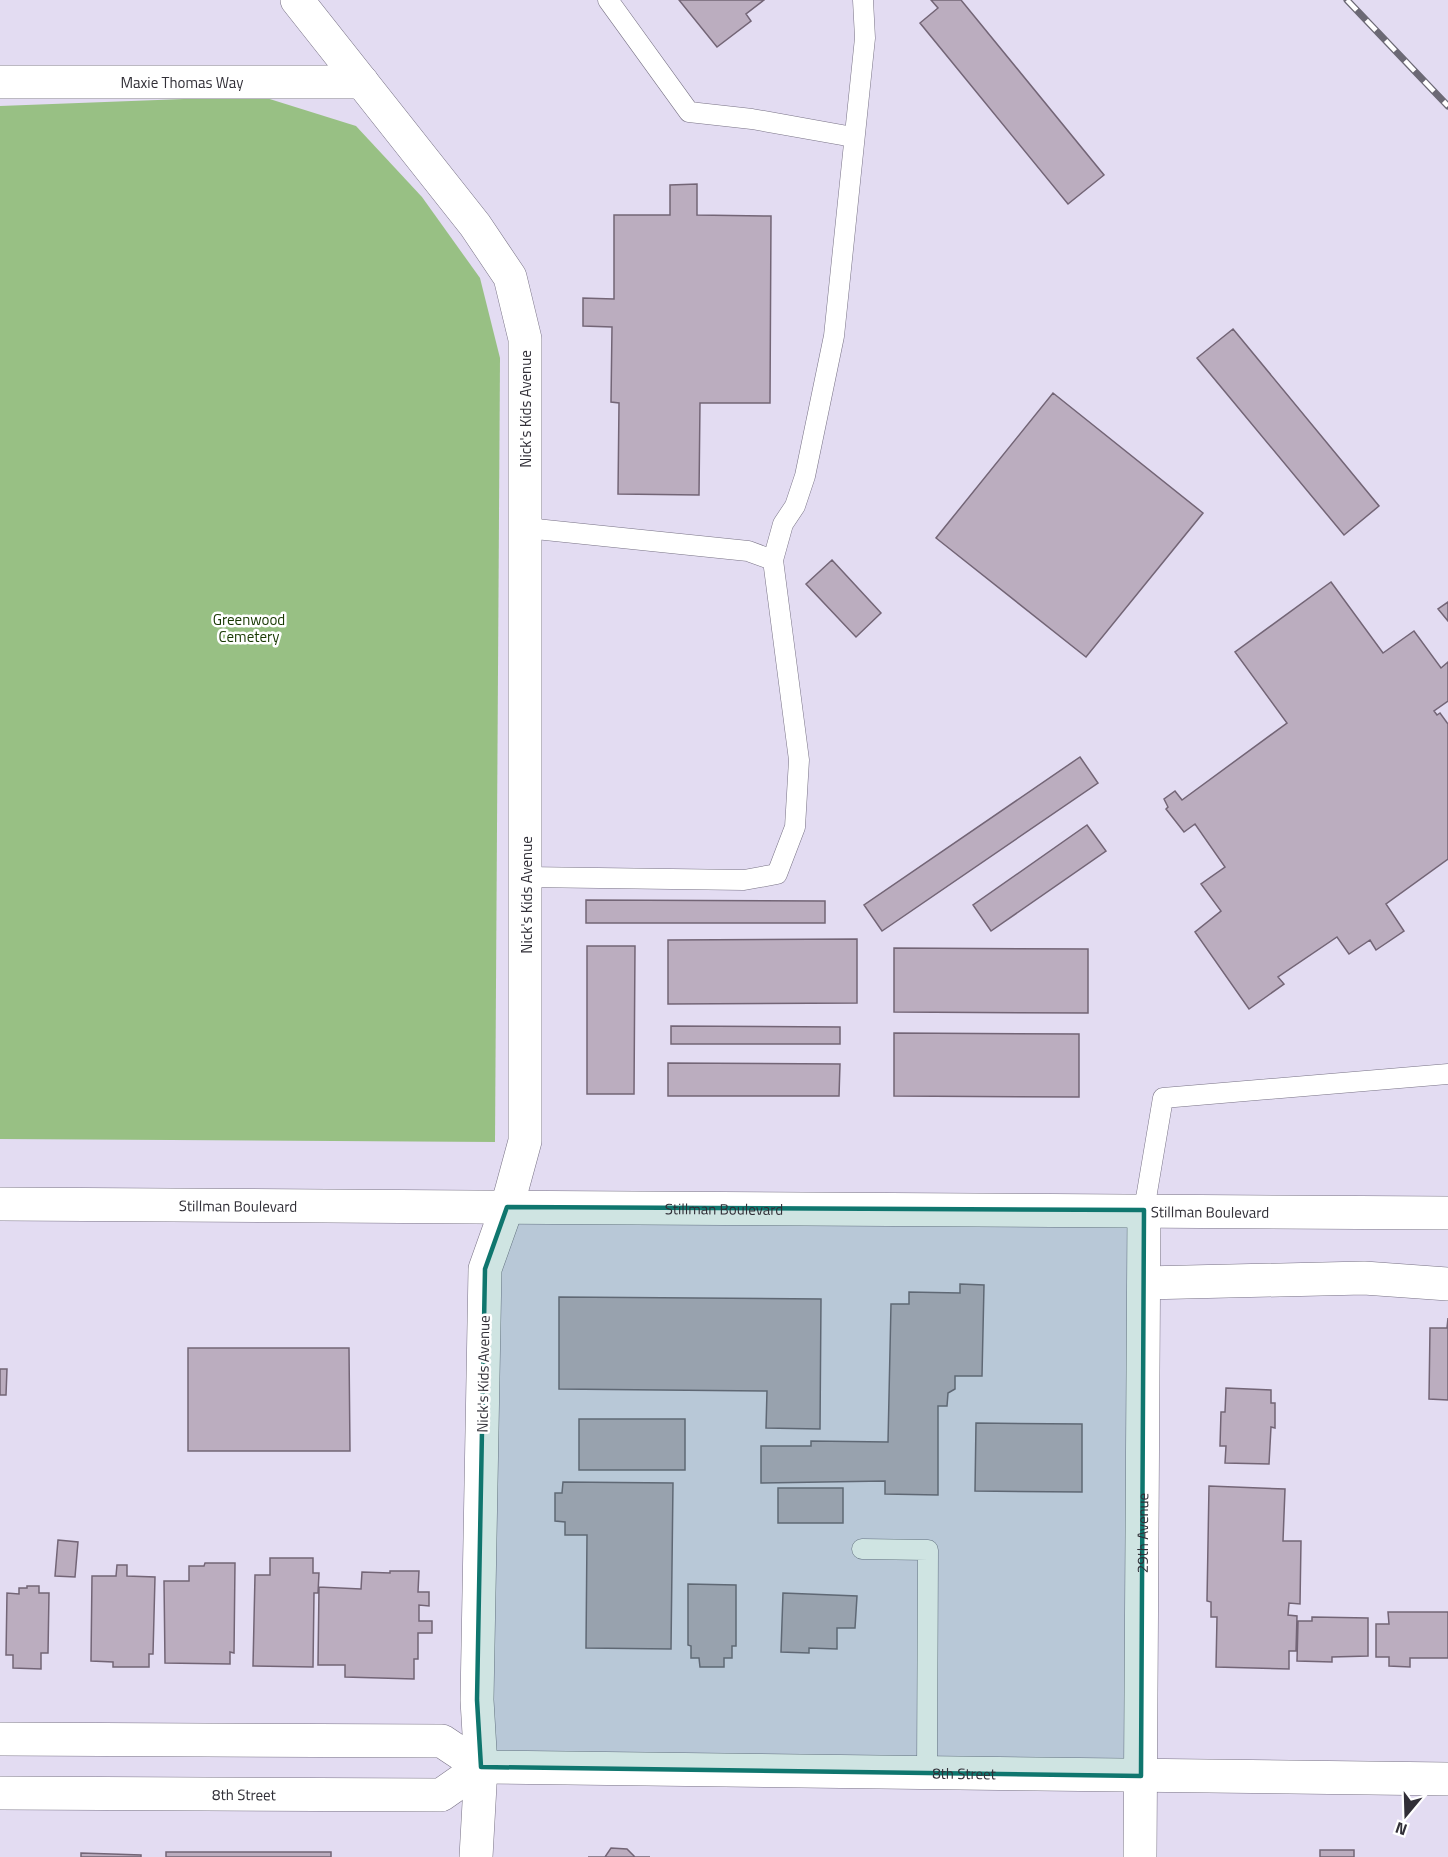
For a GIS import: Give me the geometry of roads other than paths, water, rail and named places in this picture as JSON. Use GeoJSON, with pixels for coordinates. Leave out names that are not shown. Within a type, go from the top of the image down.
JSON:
{"type":"FeatureCollection","features":[{"type":"Feature","properties":{"kind":"street","name":"Nick's Kids Avenue"},"geometry":{"type":"LineString","coordinates":[[297,0],[475,225],[510,277],[525,339],[525,1141],[507,1207],[485,1269],[477,1700],[481,1767],[476,1857]]}},
{"type":"Feature","properties":{"kind":"street","name":"Maxie Thomas Way"},"geometry":{"type":"LineString","coordinates":[[0,82],[362,82]]}},
{"type":"Feature","properties":{"kind":"street","name":"Stillman Boulevard"},"geometry":{"type":"LineString","coordinates":[[0,1204],[1448,1213]]}},
{"type":"Feature","properties":{"kind":"street","name":"29th Avenue"},"geometry":{"type":"LineString","coordinates":[[1140,1857],[1144,1210]]}},
{"type":"Feature","properties":{"kind":"street"},"geometry":{"type":"LineString","coordinates":[[1144,1283],[1364,1278],[1448,1284]]}},
{"type":"Feature","properties":{"kind":"street"},"geometry":{"type":"LineString","coordinates":[[0,1739],[442,1741],[481,1767]]}},
{"type":"Feature","properties":{"kind":"street","name":"8th Street"},"geometry":{"type":"LineString","coordinates":[[0,1793],[441,1795],[481,1767],[1448,1779]]}},
{"type":"Feature","properties":{"kind":"lane"},"geometry":{"type":"LineString","coordinates":[[608,0],[689,112],[752,119],[853,137]]}},
{"type":"Feature","properties":{"kind":"lane"},"geometry":{"type":"LineString","coordinates":[[526,877],[744,880],[777,874],[795,827],[799,760],[773,560],[783,524],[795,506],[805,476],[834,336],[865,38],[863,0]]}},
{"type":"Feature","properties":{"kind":"lane"},"geometry":{"type":"LineString","coordinates":[[526,528],[748,551],[773,560]]}},
{"type":"Feature","properties":{"kind":"lane"},"geometry":{"type":"LineString","coordinates":[[1144,1210],[1163,1098],[1448,1074]]}},
{"type":"Feature","properties":{"kind":"lane"},"geometry":{"type":"LineString","coordinates":[[862,1549],[928,1550],[927,1773]]}},
{"type":"Feature","properties":{"kind":"railway"},"geometry":{"type":"LineString","coordinates":[[1347,0],[1448,106]]}},
{"type":"Feature","properties":{"kind":"park label","name":"Greenwood Cemetery"},"geometry":{"type":"Point","coordinates":[249,628]}}]}
